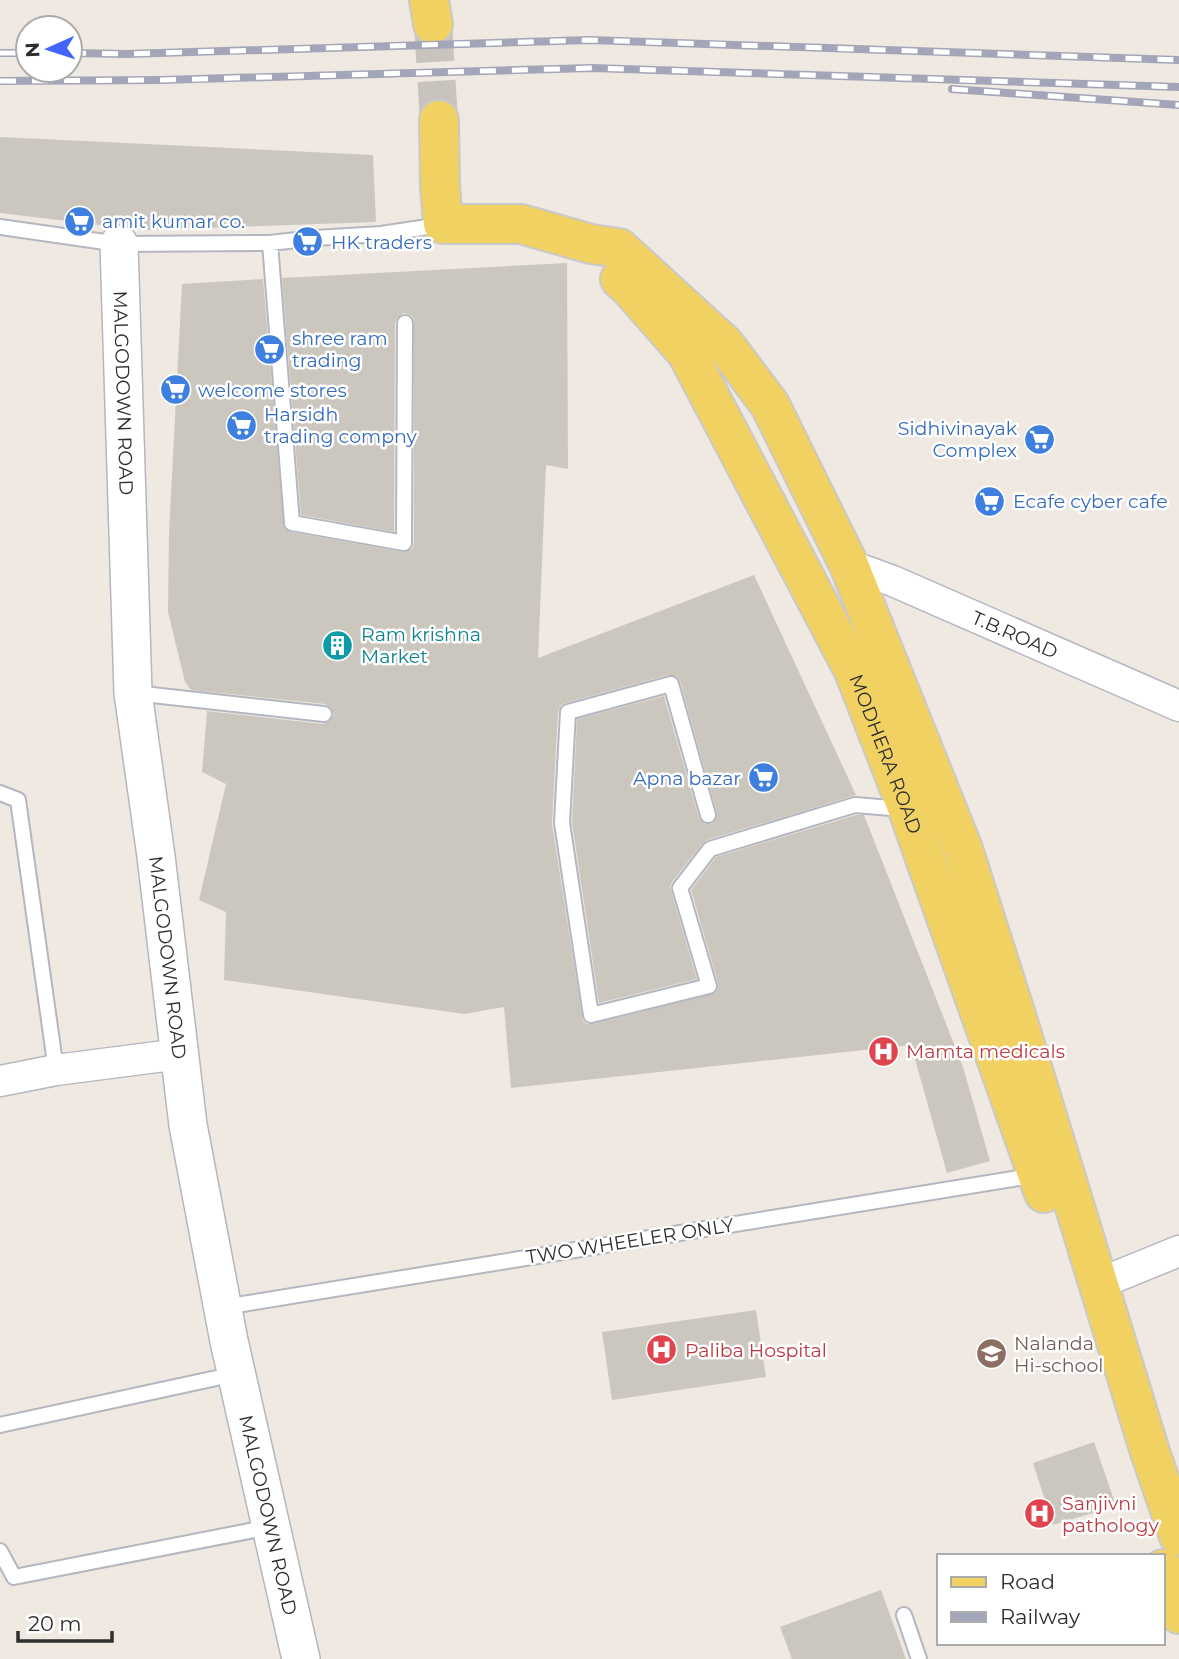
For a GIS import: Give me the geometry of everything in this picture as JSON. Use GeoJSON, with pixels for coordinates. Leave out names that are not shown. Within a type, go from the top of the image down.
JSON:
{"type":"FeatureCollection","features":[{"type":"Feature","properties":{"kind":"main road"},"geometry":{"type":"LineString","coordinates":[[439,120],[443,224]]}},
{"type":"Feature","properties":{"kind":"main road","name":"MODHERA ROAD"},"geometry":{"type":"LineString","coordinates":[[443,224],[521,224],[600,257],[687,353],[854,671],[908,810],[1038,1174],[1125,1457],[1158,1554]]}},
{"type":"Feature","properties":{"kind":"main road"},"geometry":{"type":"LineString","coordinates":[[600,257],[619,248],[725,345],[770,405],[849,565],[963,849],[1150,1452],[1175,1519]]}},
{"type":"Feature","properties":{"kind":"main road"},"geometry":{"type":"LineString","coordinates":[[1165,1575],[1179,1614]]}},
{"type":"Feature","properties":{"kind":"street","name":"MALGODOWN ROAD"},"geometry":{"type":"LineString","coordinates":[[119,244],[133,693],[156,856],[188,1125],[222,1307],[301,1659]]}},
{"type":"Feature","properties":{"kind":"street","name":"T.B.ROAD"},"geometry":{"type":"LineString","coordinates":[[849,565],[893,581],[1179,706]]}},
{"type":"Feature","properties":{"kind":"street"},"geometry":{"type":"LineString","coordinates":[[0,1081],[55,1070],[180,1054]]}},
{"type":"Feature","properties":{"kind":"street"},"geometry":{"type":"LineString","coordinates":[[1098,1284],[1179,1251]]}},
{"type":"Feature","properties":{"kind":"lane"},"geometry":{"type":"LineString","coordinates":[[0,227],[119,244],[270,243],[381,234],[443,224]]}},
{"type":"Feature","properties":{"kind":"lane"},"geometry":{"type":"LineString","coordinates":[[270,243],[292,523],[404,543],[405,323]]}},
{"type":"Feature","properties":{"kind":"lane"},"geometry":{"type":"LineString","coordinates":[[708,815],[671,684],[568,712],[562,823],[591,1015],[709,986],[680,888],[710,849],[855,805],[908,810]]}},
{"type":"Feature","properties":{"kind":"lane"},"geometry":{"type":"LineString","coordinates":[[133,693],[324,714]]}},
{"type":"Feature","properties":{"kind":"lane"},"geometry":{"type":"LineString","coordinates":[[0,793],[18,800],[55,1070]]}},
{"type":"Feature","properties":{"kind":"lane","name":"TWO WHEELER ONLY"},"geometry":{"type":"LineString","coordinates":[[222,1307],[1038,1174]]}},
{"type":"Feature","properties":{"kind":"lane"},"geometry":{"type":"LineString","coordinates":[[0,1425],[237,1374]]}},
{"type":"Feature","properties":{"kind":"lane"},"geometry":{"type":"LineString","coordinates":[[0,1551],[14,1577],[271,1527]]}},
{"type":"Feature","properties":{"kind":"lane"},"geometry":{"type":"LineString","coordinates":[[904,1615],[919,1659]]}},
{"type":"Feature","properties":{"kind":"building"},"geometry":{"type":"Polygon","coordinates":[[[0,137],[373,155],[376,222],[148,230],[132,229],[119,223],[108,226],[0,213],[0,137]]]}},
{"type":"Feature","properties":{"kind":"building"},"geometry":{"type":"Polygon","coordinates":[[[567,263],[568,469],[546,465],[538,658],[754,575],[856,795],[703,843],[670,887],[697,979],[599,1003],[572,823],[577,719],[664,696],[699,818],[705,824],[711,824],[717,813],[677,677],[668,675],[561,705],[558,711],[552,824],[583,1021],[593,1024],[715,993],[718,983],[691,890],[716,857],[856,815],[864,815],[963,1067],[990,1161],[947,1173],[911,1045],[511,1088],[504,1007],[464,1014],[224,980],[226,912],[199,900],[226,784],[202,772],[206,711],[323,724],[331,720],[334,714],[325,704],[191,690],[185,682],[168,612],[169,532],[182,284],[263,279],[284,528],[290,532],[403,552],[412,549],[414,543],[414,319],[404,313],[395,323],[394,532],[301,515],[282,278],[567,263]]]}},
{"type":"Feature","properties":{"kind":"building"},"geometry":{"type":"Polygon","coordinates":[[[756,1310],[766,1377],[612,1400],[602,1332],[756,1310]]]}},
{"type":"Feature","properties":{"kind":"building"},"geometry":{"type":"Polygon","coordinates":[[[1094,1442],[1116,1506],[1053,1525],[1033,1463],[1094,1442]]]}},
{"type":"Feature","properties":{"kind":"building"},"geometry":{"type":"Polygon","coordinates":[[[881,1590],[906,1659],[792,1659],[780,1627],[881,1590]]]}},
{"type":"Feature","properties":{"kind":"tunnel"},"geometry":{"type":"LineString","coordinates":[[433,24],[439,120]]}},
{"type":"Feature","properties":{"kind":"railway"},"geometry":{"type":"LineString","coordinates":[[84,53],[590,40],[1179,60]]}},
{"type":"Feature","properties":{"kind":"railway"},"geometry":{"type":"LineString","coordinates":[[0,53],[14,53]]}},
{"type":"Feature","properties":{"kind":"railway"},"geometry":{"type":"LineString","coordinates":[[0,81],[161,80],[592,68],[1179,87]]}},
{"type":"Feature","properties":{"kind":"railway"},"geometry":{"type":"LineString","coordinates":[[952,89],[1179,105]]}},
{"type":"Feature","properties":{"kind":"place","name":"amit kumar co."},"geometry":{"type":"Point","coordinates":[79,221]}},
{"type":"Feature","properties":{"kind":"place","name":"HK traders"},"geometry":{"type":"Point","coordinates":[308,242]}},
{"type":"Feature","properties":{"kind":"place","name":"shree ram trading"},"geometry":{"type":"Point","coordinates":[269,349]}},
{"type":"Feature","properties":{"kind":"place","name":"welcome stores"},"geometry":{"type":"Point","coordinates":[175,390]}},
{"type":"Feature","properties":{"kind":"place","name":"Harsidh trading compny"},"geometry":{"type":"Point","coordinates":[241,425]}},
{"type":"Feature","properties":{"kind":"place","name":"Sidhivinayak Complex"},"geometry":{"type":"Point","coordinates":[1040,439]}},
{"type":"Feature","properties":{"kind":"place","name":"Ecafe cyber cafe"},"geometry":{"type":"Point","coordinates":[990,501]}},
{"type":"Feature","properties":{"kind":"place","name":"Ram krishna Market"},"geometry":{"type":"Point","coordinates":[338,645]}},
{"type":"Feature","properties":{"kind":"place","name":"Apna bazar"},"geometry":{"type":"Point","coordinates":[764,778]}},
{"type":"Feature","properties":{"kind":"place","name":"Mamta medicals"},"geometry":{"type":"Point","coordinates":[883,1051]}},
{"type":"Feature","properties":{"kind":"place","name":"Paliba Hospital"},"geometry":{"type":"Point","coordinates":[662,1350]}},
{"type":"Feature","properties":{"kind":"place","name":"Nalanda Hi-school"},"geometry":{"type":"Point","coordinates":[991,1354]}},
{"type":"Feature","properties":{"kind":"place","name":"Sanjivni pathology"},"geometry":{"type":"Point","coordinates":[1039,1514]}}]}
